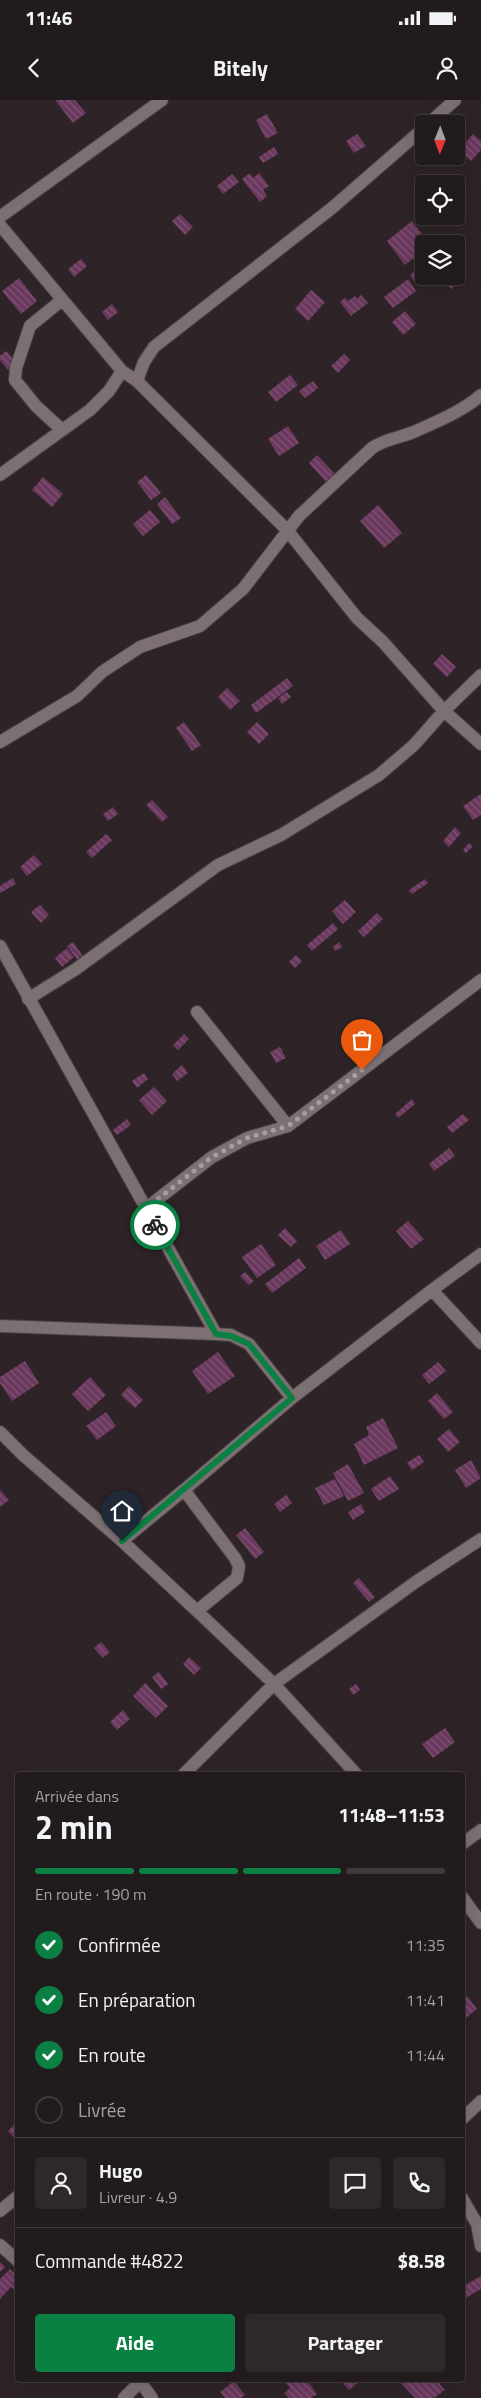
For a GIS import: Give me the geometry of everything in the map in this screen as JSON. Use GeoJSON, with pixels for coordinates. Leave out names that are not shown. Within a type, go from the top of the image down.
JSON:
{"type":"FeatureCollection","features":[{"type":"Feature","properties":{"kind":"street"},"geometry":{"type":"LineString","coordinates":[[0,217],[162,100]]}},
{"type":"Feature","properties":{"kind":"street"},"geometry":{"type":"LineString","coordinates":[[438,115],[455,100]]}},
{"type":"Feature","properties":{"kind":"street"},"geometry":{"type":"LineString","coordinates":[[137,381],[144,362],[154,347],[332,208],[415,136]]}},
{"type":"Feature","properties":{"kind":"street"},"geometry":{"type":"LineString","coordinates":[[0,225],[122,371],[137,381],[288,530],[357,618],[383,642],[444,711],[481,744]]}},
{"type":"Feature","properties":{"kind":"street"},"geometry":{"type":"LineString","coordinates":[[61,429],[36,406],[15,380],[16,368],[30,326],[62,300]]}},
{"type":"Feature","properties":{"kind":"street"},"geometry":{"type":"LineString","coordinates":[[0,475],[61,429],[90,410],[109,390],[122,371]]}},
{"type":"Feature","properties":{"kind":"street"},"geometry":{"type":"LineString","coordinates":[[0,742],[77,696],[102,672],[140,647],[195,630],[243,589],[299,516],[372,448],[385,440],[416,431],[462,409],[481,395]]}},
{"type":"Feature","properties":{"kind":"street"},"geometry":{"type":"LineString","coordinates":[[28,999],[76,969],[218,865],[281,835],[379,775],[414,745],[444,711],[481,675]]}},
{"type":"Feature","properties":{"kind":"street"},"geometry":{"type":"LineString","coordinates":[[0,946],[216,1334]]}},
{"type":"Feature","properties":{"kind":"street"},"geometry":{"type":"LineString","coordinates":[[145,1209],[212,1157],[247,1138],[288,1126],[481,980]]}},
{"type":"Feature","properties":{"kind":"street"},"geometry":{"type":"LineString","coordinates":[[197,1012],[288,1126]]}},
{"type":"Feature","properties":{"kind":"street"},"geometry":{"type":"LineString","coordinates":[[122,1541],[292,1398],[481,1254]]}},
{"type":"Feature","properties":{"kind":"street"},"geometry":{"type":"LineString","coordinates":[[432,1290],[481,1343]]}},
{"type":"Feature","properties":{"kind":"street"},"geometry":{"type":"LineString","coordinates":[[0,1326],[231,1336],[249,1344],[292,1398]]}},
{"type":"Feature","properties":{"kind":"street"},"geometry":{"type":"LineString","coordinates":[[0,1432],[23,1455],[122,1541],[274,1684],[354,1772]]}},
{"type":"Feature","properties":{"kind":"street"},"geometry":{"type":"LineString","coordinates":[[184,1490],[239,1566],[237,1578],[197,1611]]}},
{"type":"Feature","properties":{"kind":"street"},"geometry":{"type":"LineString","coordinates":[[186,1772],[274,1684],[417,1581],[481,1539]]}},
{"type":"Feature","properties":{"kind":"street"},"geometry":{"type":"LineString","coordinates":[[465,1842],[481,1830]]}},
{"type":"Feature","properties":{"kind":"street"},"geometry":{"type":"LineString","coordinates":[[465,1901],[481,1923]]}},
{"type":"Feature","properties":{"kind":"street"},"geometry":{"type":"LineString","coordinates":[[465,2116],[481,2101]]}},
{"type":"Feature","properties":{"kind":"street"},"geometry":{"type":"LineString","coordinates":[[0,2211],[15,2198]]}},
{"type":"Feature","properties":{"kind":"street"},"geometry":{"type":"LineString","coordinates":[[465,2203],[477,2224],[481,2246]]}},
{"type":"Feature","properties":{"kind":"street"},"geometry":{"type":"LineString","coordinates":[[0,2245],[15,2258]]}},
{"type":"Feature","properties":{"kind":"street"},"geometry":{"type":"LineString","coordinates":[[124,2398],[140,2382]]}},
{"type":"Feature","properties":{"kind":"street"},"geometry":{"type":"LineString","coordinates":[[142,2382],[152,2398]]}},
{"type":"Feature","properties":{"kind":"building"},"geometry":{"type":"Polygon","coordinates":[[[55,100],[75,100],[86,113],[73,123],[55,100]]]}},
{"type":"Feature","properties":{"kind":"building"},"geometry":{"type":"Polygon","coordinates":[[[267,114],[278,133],[266,139],[256,120],[267,114]]]}},
{"type":"Feature","properties":{"kind":"building"},"geometry":{"type":"Polygon","coordinates":[[[357,134],[366,146],[354,153],[346,141],[357,134]]]}},
{"type":"Feature","properties":{"kind":"building"},"geometry":{"type":"Polygon","coordinates":[[[473,134],[481,141],[481,150],[471,161],[465,156],[465,143],[473,134]]]}},
{"type":"Feature","properties":{"kind":"building"},"geometry":{"type":"Polygon","coordinates":[[[274,147],[278,154],[263,163],[259,157],[274,147]]]}},
{"type":"Feature","properties":{"kind":"building"},"geometry":{"type":"Polygon","coordinates":[[[250,173],[253,178],[259,173],[269,186],[263,190],[267,196],[260,202],[242,179],[250,173]]]}},
{"type":"Feature","properties":{"kind":"building"},"geometry":{"type":"Polygon","coordinates":[[[232,174],[239,182],[223,194],[217,186],[232,174]]]}},
{"type":"Feature","properties":{"kind":"building"},"geometry":{"type":"Polygon","coordinates":[[[180,214],[193,227],[185,235],[172,221],[180,214]]]}},
{"type":"Feature","properties":{"kind":"building"},"geometry":{"type":"Polygon","coordinates":[[[412,221],[423,235],[415,235],[415,257],[405,265],[387,241],[412,221]]]}},
{"type":"Feature","properties":{"kind":"building"},"geometry":{"type":"Polygon","coordinates":[[[81,259],[87,266],[74,277],[68,269],[81,259]]]}},
{"type":"Feature","properties":{"kind":"building"},"geometry":{"type":"Polygon","coordinates":[[[415,271],[415,282],[410,275],[415,271]]]}},
{"type":"Feature","properties":{"kind":"building"},"geometry":{"type":"Polygon","coordinates":[[[19,278],[37,301],[21,314],[2,291],[19,278]]]}},
{"type":"Feature","properties":{"kind":"building"},"geometry":{"type":"Polygon","coordinates":[[[408,279],[416,291],[393,308],[384,297],[408,279]]]}},
{"type":"Feature","properties":{"kind":"building"},"geometry":{"type":"Polygon","coordinates":[[[448,285],[457,285],[451,289],[448,285]]]}},
{"type":"Feature","properties":{"kind":"building"},"geometry":{"type":"Polygon","coordinates":[[[311,290],[325,302],[308,321],[295,309],[311,290]]]}},
{"type":"Feature","properties":{"kind":"building"},"geometry":{"type":"Polygon","coordinates":[[[361,295],[368,303],[351,316],[340,302],[345,298],[348,301],[355,296],[357,299],[361,295]]]}},
{"type":"Feature","properties":{"kind":"building"},"geometry":{"type":"Polygon","coordinates":[[[112,304],[118,312],[108,320],[102,312],[112,304]]]}},
{"type":"Feature","properties":{"kind":"building"},"geometry":{"type":"Polygon","coordinates":[[[405,311],[416,324],[403,335],[392,322],[405,311]]]}},
{"type":"Feature","properties":{"kind":"building"},"geometry":{"type":"Polygon","coordinates":[[[6,351],[17,363],[8,370],[0,360],[0,356],[6,351]]]}},
{"type":"Feature","properties":{"kind":"building"},"geometry":{"type":"Polygon","coordinates":[[[344,354],[350,360],[338,373],[331,366],[344,354]]]}},
{"type":"Feature","properties":{"kind":"building"},"geometry":{"type":"Polygon","coordinates":[[[290,375],[298,385],[276,402],[268,392],[290,375]]]}},
{"type":"Feature","properties":{"kind":"building"},"geometry":{"type":"Polygon","coordinates":[[[313,381],[318,388],[305,398],[299,391],[313,381]]]}},
{"type":"Feature","properties":{"kind":"building"},"geometry":{"type":"Polygon","coordinates":[[[288,426],[299,443],[279,456],[268,439],[288,426]]]}},
{"type":"Feature","properties":{"kind":"building"},"geometry":{"type":"Polygon","coordinates":[[[317,455],[337,476],[328,484],[309,463],[317,455]]]}},
{"type":"Feature","properties":{"kind":"building"},"geometry":{"type":"Polygon","coordinates":[[[146,475],[161,493],[151,500],[137,482],[146,475]]]}},
{"type":"Feature","properties":{"kind":"building"},"geometry":{"type":"Polygon","coordinates":[[[43,477],[63,494],[52,507],[32,490],[43,477]]]}},
{"type":"Feature","properties":{"kind":"building"},"geometry":{"type":"Polygon","coordinates":[[[165,497],[181,518],[172,524],[157,504],[165,497]]]}},
{"type":"Feature","properties":{"kind":"building"},"geometry":{"type":"Polygon","coordinates":[[[378,505],[402,533],[384,548],[360,521],[378,505]]]}},
{"type":"Feature","properties":{"kind":"building"},"geometry":{"type":"Polygon","coordinates":[[[150,510],[160,522],[143,536],[133,524],[150,510]]]}},
{"type":"Feature","properties":{"kind":"building"},"geometry":{"type":"Polygon","coordinates":[[[442,654],[456,667],[447,677],[433,664],[442,654]]]}},
{"type":"Feature","properties":{"kind":"building"},"geometry":{"type":"Polygon","coordinates":[[[287,678],[293,686],[256,713],[251,705],[287,678]]]}},
{"type":"Feature","properties":{"kind":"building"},"geometry":{"type":"Polygon","coordinates":[[[227,688],[240,701],[230,710],[218,697],[227,688]]]}},
{"type":"Feature","properties":{"kind":"building"},"geometry":{"type":"Polygon","coordinates":[[[287,692],[291,697],[282,704],[278,698],[287,692]]]}},
{"type":"Feature","properties":{"kind":"building"},"geometry":{"type":"Polygon","coordinates":[[[184,722],[201,745],[192,751],[176,728],[184,722]]]}},
{"type":"Feature","properties":{"kind":"building"},"geometry":{"type":"Polygon","coordinates":[[[257,722],[269,734],[259,744],[247,732],[257,722]]]}},
{"type":"Feature","properties":{"kind":"building"},"geometry":{"type":"Polygon","coordinates":[[[481,794],[481,815],[473,820],[463,806],[481,794]]]}},
{"type":"Feature","properties":{"kind":"building"},"geometry":{"type":"Polygon","coordinates":[[[152,800],[168,817],[162,822],[146,805],[152,800]]]}},
{"type":"Feature","properties":{"kind":"building"},"geometry":{"type":"Polygon","coordinates":[[[113,807],[118,814],[108,821],[103,814],[113,807]]]}},
{"type":"Feature","properties":{"kind":"building"},"geometry":{"type":"Polygon","coordinates":[[[455,827],[461,833],[449,847],[443,841],[455,827]]]}},
{"type":"Feature","properties":{"kind":"building"},"geometry":{"type":"Polygon","coordinates":[[[106,834],[112,840],[92,858],[86,852],[106,834]]]}},
{"type":"Feature","properties":{"kind":"building"},"geometry":{"type":"Polygon","coordinates":[[[469,843],[473,846],[466,853],[463,850],[469,843]]]}},
{"type":"Feature","properties":{"kind":"building"},"geometry":{"type":"Polygon","coordinates":[[[34,855],[42,864],[27,876],[20,867],[34,855]]]}},
{"type":"Feature","properties":{"kind":"building"},"geometry":{"type":"Polygon","coordinates":[[[13,878],[16,884],[0,893],[0,886],[13,878]]]}},
{"type":"Feature","properties":{"kind":"building"},"geometry":{"type":"Polygon","coordinates":[[[425,879],[428,883],[412,894],[409,890],[425,879]]]}},
{"type":"Feature","properties":{"kind":"building"},"geometry":{"type":"Polygon","coordinates":[[[345,900],[356,912],[343,924],[332,911],[345,900]]]}},
{"type":"Feature","properties":{"kind":"building"},"geometry":{"type":"Polygon","coordinates":[[[40,905],[49,915],[41,923],[31,912],[40,905]]]}},
{"type":"Feature","properties":{"kind":"building"},"geometry":{"type":"Polygon","coordinates":[[[377,913],[383,919],[364,937],[358,931],[377,913]]]}},
{"type":"Feature","properties":{"kind":"building"},"geometry":{"type":"Polygon","coordinates":[[[333,923],[338,929],[312,951],[307,945],[333,923]]]}},
{"type":"Feature","properties":{"kind":"building"},"geometry":{"type":"Polygon","coordinates":[[[73,942],[85,959],[79,962],[67,946],[73,942]]]}},
{"type":"Feature","properties":{"kind":"building"},"geometry":{"type":"Polygon","coordinates":[[[339,942],[342,947],[335,951],[333,947],[339,942]]]}},
{"type":"Feature","properties":{"kind":"building"},"geometry":{"type":"Polygon","coordinates":[[[67,948],[74,957],[62,967],[55,958],[67,948]]]}},
{"type":"Feature","properties":{"kind":"building"},"geometry":{"type":"Polygon","coordinates":[[[296,955],[302,961],[295,968],[289,962],[296,955]]]}},
{"type":"Feature","properties":{"kind":"building"},"geometry":{"type":"Polygon","coordinates":[[[184,1034],[189,1039],[178,1050],[173,1045],[184,1034]]]}},
{"type":"Feature","properties":{"kind":"building"},"geometry":{"type":"Polygon","coordinates":[[[280,1047],[286,1058],[276,1063],[270,1052],[280,1047]]]}},
{"type":"Feature","properties":{"kind":"building"},"geometry":{"type":"Polygon","coordinates":[[[182,1065],[188,1073],[177,1081],[172,1074],[182,1065]]]}},
{"type":"Feature","properties":{"kind":"building"},"geometry":{"type":"Polygon","coordinates":[[[144,1073],[148,1079],[137,1088],[132,1081],[144,1073]]]}},
{"type":"Feature","properties":{"kind":"building"},"geometry":{"type":"Polygon","coordinates":[[[154,1087],[167,1101],[152,1115],[139,1100],[154,1087]]]}},
{"type":"Feature","properties":{"kind":"building"},"geometry":{"type":"Polygon","coordinates":[[[412,1099],[415,1104],[398,1118],[395,1114],[412,1099]]]}},
{"type":"Feature","properties":{"kind":"building"},"geometry":{"type":"Polygon","coordinates":[[[463,1114],[469,1120],[452,1133],[447,1127],[463,1114]]]}},
{"type":"Feature","properties":{"kind":"building"},"geometry":{"type":"Polygon","coordinates":[[[127,1119],[131,1125],[117,1135],[113,1130],[127,1119]]]}},
{"type":"Feature","properties":{"kind":"building"},"geometry":{"type":"Polygon","coordinates":[[[449,1148],[455,1156],[434,1171],[429,1164],[449,1148]]]}},
{"type":"Feature","properties":{"kind":"building"},"geometry":{"type":"Polygon","coordinates":[[[408,1221],[424,1239],[411,1249],[396,1231],[408,1221]]]}},
{"type":"Feature","properties":{"kind":"building"},"geometry":{"type":"Polygon","coordinates":[[[285,1228],[297,1241],[291,1247],[278,1235],[285,1228]]]}},
{"type":"Feature","properties":{"kind":"building"},"geometry":{"type":"Polygon","coordinates":[[[341,1230],[350,1244],[325,1260],[316,1246],[341,1230]]]}},
{"type":"Feature","properties":{"kind":"building"},"geometry":{"type":"Polygon","coordinates":[[[261,1244],[276,1265],[257,1278],[242,1257],[261,1244]]]}},
{"type":"Feature","properties":{"kind":"building"},"geometry":{"type":"Polygon","coordinates":[[[299,1258],[306,1268],[272,1293],[265,1284],[299,1258]]]}},
{"type":"Feature","properties":{"kind":"building"},"geometry":{"type":"Polygon","coordinates":[[[245,1272],[254,1281],[249,1285],[240,1276],[245,1272]]]}},
{"type":"Feature","properties":{"kind":"building"},"geometry":{"type":"Polygon","coordinates":[[[218,1352],[235,1376],[208,1394],[192,1371],[218,1352]]]}},
{"type":"Feature","properties":{"kind":"building"},"geometry":{"type":"Polygon","coordinates":[[[25,1361],[39,1383],[12,1401],[0,1383],[0,1377],[25,1361]]]}},
{"type":"Feature","properties":{"kind":"building"},"geometry":{"type":"Polygon","coordinates":[[[438,1362],[446,1371],[429,1384],[422,1375],[438,1362]]]}},
{"type":"Feature","properties":{"kind":"building"},"geometry":{"type":"Polygon","coordinates":[[[90,1377],[106,1395],[88,1411],[72,1394],[90,1377]]]}},
{"type":"Feature","properties":{"kind":"building"},"geometry":{"type":"Polygon","coordinates":[[[129,1386],[143,1400],[135,1408],[121,1395],[129,1386]]]}},
{"type":"Feature","properties":{"kind":"building"},"geometry":{"type":"Polygon","coordinates":[[[437,1393],[453,1412],[444,1419],[428,1401],[437,1393]]]}},
{"type":"Feature","properties":{"kind":"building"},"geometry":{"type":"Polygon","coordinates":[[[106,1412],[116,1426],[97,1440],[86,1426],[106,1412]]]}},
{"type":"Feature","properties":{"kind":"building"},"geometry":{"type":"Polygon","coordinates":[[[383,1418],[398,1448],[364,1465],[354,1444],[369,1435],[366,1427],[383,1418]]]}},
{"type":"Feature","properties":{"kind":"building"},"geometry":{"type":"Polygon","coordinates":[[[449,1429],[460,1442],[448,1452],[437,1439],[449,1429]]]}},
{"type":"Feature","properties":{"kind":"building"},"geometry":{"type":"Polygon","coordinates":[[[419,1455],[424,1462],[412,1470],[407,1463],[419,1455]]]}},
{"type":"Feature","properties":{"kind":"building"},"geometry":{"type":"Polygon","coordinates":[[[471,1460],[481,1478],[466,1488],[455,1470],[471,1460]]]}},
{"type":"Feature","properties":{"kind":"building"},"geometry":{"type":"Polygon","coordinates":[[[348,1464],[364,1493],[348,1501],[333,1473],[348,1464]]]}},
{"type":"Feature","properties":{"kind":"building"},"geometry":{"type":"Polygon","coordinates":[[[390,1476],[399,1489],[379,1501],[371,1489],[390,1476]]]}},
{"type":"Feature","properties":{"kind":"building"},"geometry":{"type":"Polygon","coordinates":[[[335,1479],[344,1496],[324,1505],[315,1488],[335,1479]]]}},
{"type":"Feature","properties":{"kind":"building"},"geometry":{"type":"Polygon","coordinates":[[[0,1490],[9,1500],[0,1507],[0,1490]]]}},
{"type":"Feature","properties":{"kind":"building"},"geometry":{"type":"Polygon","coordinates":[[[286,1495],[292,1503],[280,1512],[274,1504],[286,1495]]]}},
{"type":"Feature","properties":{"kind":"building"},"geometry":{"type":"Polygon","coordinates":[[[361,1504],[365,1512],[353,1520],[348,1512],[361,1504]]]}},
{"type":"Feature","properties":{"kind":"building"},"geometry":{"type":"Polygon","coordinates":[[[245,1528],[264,1552],[255,1559],[236,1535],[245,1528]]]}},
{"type":"Feature","properties":{"kind":"building"},"geometry":{"type":"Polygon","coordinates":[[[359,1578],[375,1597],[369,1602],[353,1583],[359,1578]]]}},
{"type":"Feature","properties":{"kind":"building"},"geometry":{"type":"Polygon","coordinates":[[[101,1642],[110,1652],[103,1658],[94,1648],[101,1642]]]}},
{"type":"Feature","properties":{"kind":"building"},"geometry":{"type":"Polygon","coordinates":[[[189,1657],[201,1668],[194,1675],[183,1664],[189,1657]]]}},
{"type":"Feature","properties":{"kind":"building"},"geometry":{"type":"Polygon","coordinates":[[[159,1672],[168,1684],[161,1689],[152,1677],[159,1672]]]}},
{"type":"Feature","properties":{"kind":"building"},"geometry":{"type":"Polygon","coordinates":[[[145,1683],[168,1706],[156,1718],[133,1696],[145,1683]]]}},
{"type":"Feature","properties":{"kind":"building"},"geometry":{"type":"Polygon","coordinates":[[[356,1684],[360,1690],[353,1695],[349,1689],[356,1684]]]}},
{"type":"Feature","properties":{"kind":"building"},"geometry":{"type":"Polygon","coordinates":[[[123,1710],[130,1719],[117,1730],[110,1722],[123,1710]]]}},
{"type":"Feature","properties":{"kind":"building"},"geometry":{"type":"Polygon","coordinates":[[[445,1728],[455,1742],[433,1758],[422,1744],[445,1728]]]}},
{"type":"Feature","properties":{"kind":"building"},"geometry":{"type":"Polygon","coordinates":[[[467,1996],[477,2009],[465,2019],[465,1998],[467,1996]]]}},
{"type":"Feature","properties":{"kind":"building"},"geometry":{"type":"Polygon","coordinates":[[[15,2126],[15,2139],[8,2131],[15,2126]]]}},
{"type":"Feature","properties":{"kind":"building"},"geometry":{"type":"Polygon","coordinates":[[[0,2262],[5,2267],[0,2272],[0,2262]]]}},
{"type":"Feature","properties":{"kind":"building"},"geometry":{"type":"Polygon","coordinates":[[[10,2269],[15,2274],[15,2290],[11,2287],[0,2299],[0,2279],[10,2269]]]}},
{"type":"Feature","properties":{"kind":"building"},"geometry":{"type":"Polygon","coordinates":[[[481,2276],[481,2289],[465,2298],[465,2285],[481,2276]]]}},
{"type":"Feature","properties":{"kind":"building"},"geometry":{"type":"Polygon","coordinates":[[[235,2382],[245,2395],[241,2398],[225,2398],[220,2392],[235,2382]]]}},
{"type":"Feature","properties":{"kind":"building"},"geometry":{"type":"Polygon","coordinates":[[[285,2382],[308,2382],[317,2394],[311,2398],[289,2398],[284,2393],[290,2388],[285,2382]]]}},
{"type":"Feature","properties":{"kind":"building"},"geometry":{"type":"Polygon","coordinates":[[[342,2382],[359,2382],[349,2390],[342,2382]]]}},
{"type":"Feature","properties":{"kind":"building"},"geometry":{"type":"Polygon","coordinates":[[[400,2382],[438,2382],[445,2390],[434,2398],[415,2398],[400,2382]]]}},
{"type":"Feature","properties":{"kind":"way so far"},"geometry":{"type":"LineString","coordinates":[[155,1225],[145,1209],[176,1183],[212,1157],[247,1138],[288,1126],[362,1070]]}},
{"type":"Feature","properties":{"kind":"route"},"geometry":{"type":"LineString","coordinates":[[122,1541],[292,1398],[249,1344],[241,1339],[216,1334],[155,1225]]}}]}
